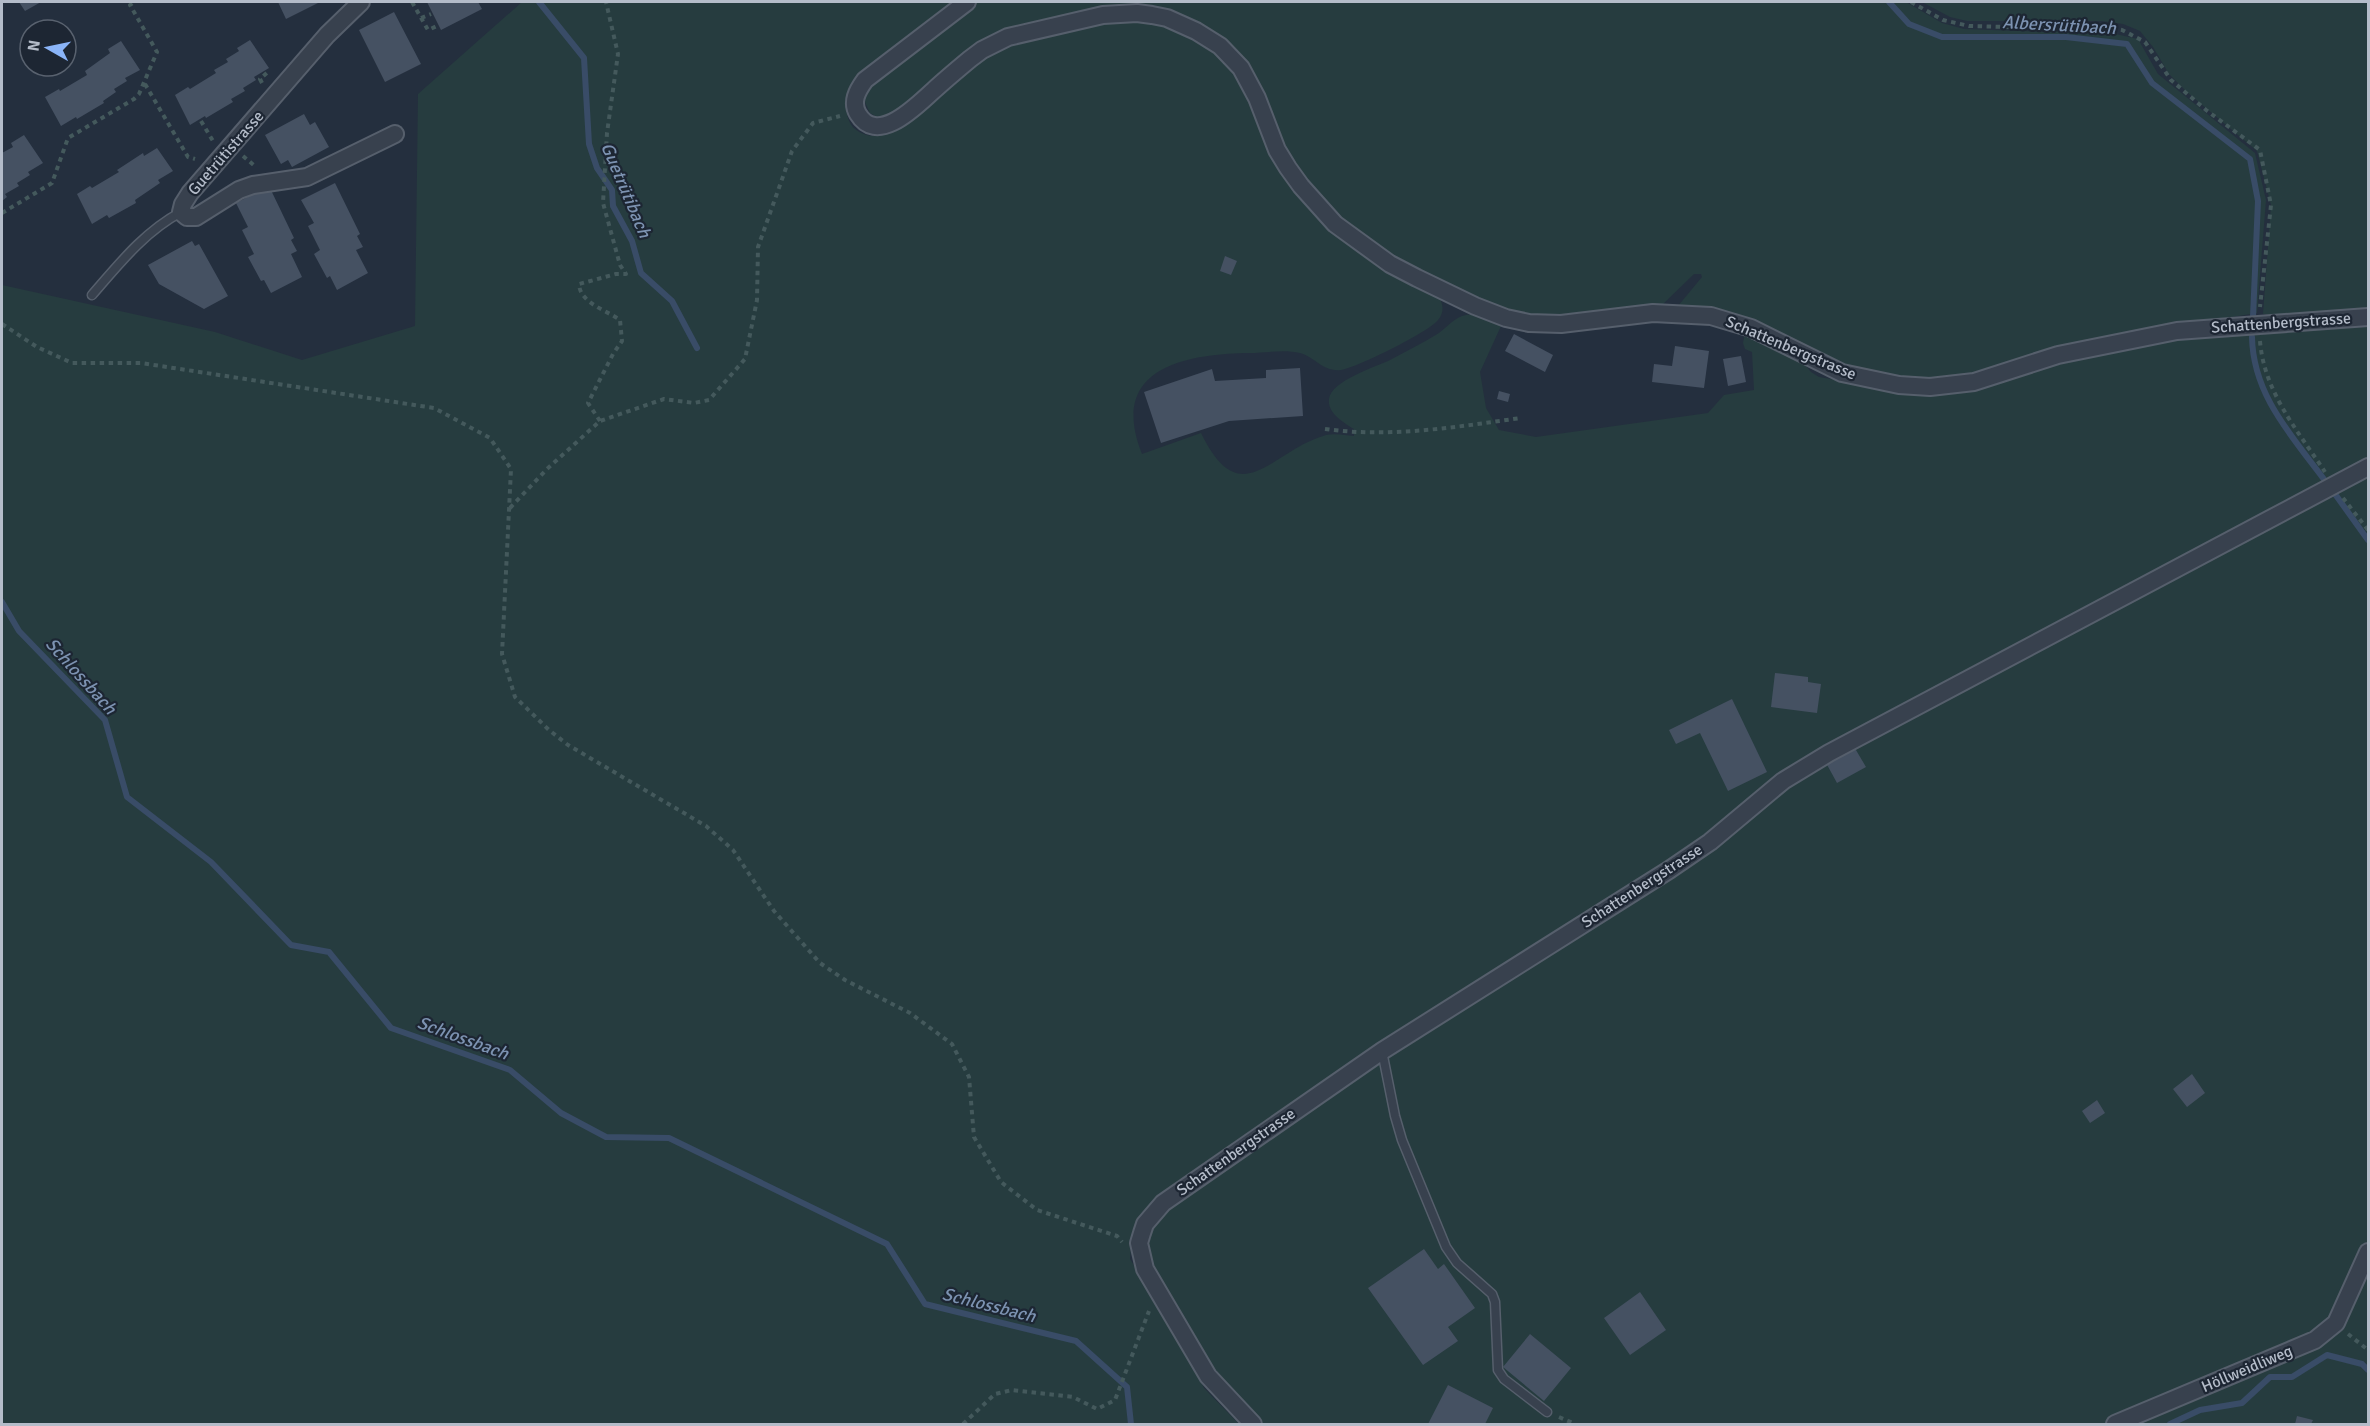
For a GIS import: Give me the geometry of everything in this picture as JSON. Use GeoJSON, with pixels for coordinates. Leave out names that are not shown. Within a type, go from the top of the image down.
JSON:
{"type":"FeatureCollection","features":[{"type":"Feature","properties":{"kind":"street","name":"Guetrütistrasse"},"geometry":{"type":"LineString","coordinates":[[361,2],[327,35],[190,193],[181,212],[187,217],[195,217],[239,190],[307,177],[395,134]]}},
{"type":"Feature","properties":{"kind":"street"},"geometry":{"type":"LineString","coordinates":[[856,111],[855,98],[864,80],[967,2]]}},
{"type":"Feature","properties":{"kind":"street","name":"Schattenbergstrasse"},"geometry":{"type":"LineString","coordinates":[[856,111],[864,121],[876,126],[896,121],[976,55],[1008,38],[1103,15],[1152,15],[1167,18],[1196,31],[1220,46],[1231,57],[1249,80],[1277,150],[1288,168],[1335,224],[1390,264],[1475,306],[1518,321],[1561,324],[1653,313],[1711,316],[1752,328],[1842,373],[1880,382],[1930,387],[1974,382],[2058,355],[2177,331],[2368,317]]}},
{"type":"Feature","properties":{"kind":"street","name":"Schattenbergstrasse"},"geometry":{"type":"LineString","coordinates":[[1139,1243],[1145,1224],[1163,1203],[1382,1051],[1669,870],[1710,842],[1783,781],[1829,753],[2368,467]]}},
{"type":"Feature","properties":{"kind":"street"},"geometry":{"type":"LineString","coordinates":[[1139,1243],[1145,1269],[1198,1362],[1208,1376],[1254,1425]]}},
{"type":"Feature","properties":{"kind":"street"},"geometry":{"type":"LineString","coordinates":[[2336,1323],[2368,1252]]}},
{"type":"Feature","properties":{"kind":"street","name":"Höllweidliweg"},"geometry":{"type":"LineString","coordinates":[[2115,1425],[2315,1340],[2336,1323]]}},
{"type":"Feature","properties":{"kind":"lane"},"geometry":{"type":"LineString","coordinates":[[92,295],[138,243],[159,224],[181,212]]}},
{"type":"Feature","properties":{"kind":"lane"},"geometry":{"type":"LineString","coordinates":[[1382,1051],[1402,1140],[1446,1247],[1457,1263],[1484,1285],[1495,1302],[1498,1370],[1504,1379],[1547,1412]]}},
{"type":"Feature","properties":{"kind":"path"},"geometry":{"type":"LineString","coordinates":[[2,213],[52,183],[68,138],[134,99],[145,84],[157,52],[130,5],[134,2]]}},
{"type":"Feature","properties":{"kind":"path"},"geometry":{"type":"LineString","coordinates":[[412,2],[428,30],[437,26]]}},
{"type":"Feature","properties":{"kind":"path"},"geometry":{"type":"LineString","coordinates":[[600,421],[588,403],[622,341],[620,320],[585,299],[579,292],[579,284],[606,276],[626,274],[620,265],[603,203],[607,133],[618,54],[606,2]]}},
{"type":"Feature","properties":{"kind":"path"},"geometry":{"type":"LineString","coordinates":[[1911,2],[1943,20],[1969,26],[2047,28],[2086,24],[2122,30],[2145,42],[2171,80],[2260,150],[2271,205],[2261,288]]}},
{"type":"Feature","properties":{"kind":"path"},"geometry":{"type":"LineString","coordinates":[[421,18],[431,14]]}},
{"type":"Feature","properties":{"kind":"path"},"geometry":{"type":"LineString","coordinates":[[145,84],[188,157],[215,165]]}},
{"type":"Feature","properties":{"kind":"path"},"geometry":{"type":"LineString","coordinates":[[509,509],[547,469],[600,421],[664,399],[694,403],[709,400],[745,359],[757,300],[758,247],[792,151],[813,123],[856,111]]}},
{"type":"Feature","properties":{"kind":"path"},"geometry":{"type":"LineString","coordinates":[[201,121],[208,134]]}},
{"type":"Feature","properties":{"kind":"path"},"geometry":{"type":"LineString","coordinates":[[231,146],[266,175],[266,184]]}},
{"type":"Feature","properties":{"kind":"path"},"geometry":{"type":"LineString","coordinates":[[2,324],[36,347],[72,363],[141,363],[434,408],[490,438],[511,469],[502,654],[515,697],[568,745],[706,826],[734,850],[774,911],[820,963],[845,980],[910,1013],[952,1044],[969,1077],[974,1137],[1001,1182],[1037,1210],[1117,1236],[1129,1250],[1139,1243]]}},
{"type":"Feature","properties":{"kind":"path"},"geometry":{"type":"LineString","coordinates":[[2259,324],[2262,359],[2276,398],[2334,486],[2368,530]]}},
{"type":"Feature","properties":{"kind":"path"},"geometry":{"type":"LineString","coordinates":[[1325,429],[1382,433],[1521,418]]}},
{"type":"Feature","properties":{"kind":"path"},"geometry":{"type":"LineString","coordinates":[[963,1425],[995,1394],[1012,1390],[1073,1397],[1097,1409],[1115,1400],[1151,1303]]}},
{"type":"Feature","properties":{"kind":"path"},"geometry":{"type":"LineString","coordinates":[[2336,1323],[2368,1350]]}},
{"type":"Feature","properties":{"kind":"green space"},"geometry":{"type":"Polygon","coordinates":[[[522,2],[955,2],[867,68],[851,86],[846,102],[851,125],[871,136],[887,134],[898,129],[960,74],[999,47],[1090,22],[1139,19],[1175,28],[1217,53],[1234,70],[1318,216],[1438,295],[1442,307],[1442,314],[1432,326],[1407,341],[1349,368],[1329,369],[1305,355],[1294,352],[1224,354],[1177,363],[1158,372],[1144,385],[1135,403],[1134,425],[1142,454],[1201,433],[1216,457],[1230,470],[1243,474],[1258,471],[1306,443],[1326,435],[1354,436],[1354,429],[1333,413],[1329,404],[1332,392],[1337,386],[1427,340],[1451,322],[1470,314],[1501,326],[1480,372],[1486,408],[1499,430],[1536,437],[1708,413],[1724,395],[1754,390],[1752,352],[1745,349],[1743,343],[1745,333],[1799,358],[1811,372],[1819,377],[1878,387],[2039,366],[2176,338],[2368,323],[2368,1424],[1261,1424],[1227,1389],[1131,1247],[1130,1259],[1181,1340],[1204,1388],[1239,1424],[2,1424],[2,285],[215,332],[302,360],[415,326],[418,94],[522,2]]]}},
{"type":"Feature","properties":{"kind":"green space"},"geometry":{"type":"Polygon","coordinates":[[[975,2],[1906,2],[1942,23],[1964,29],[2046,32],[2093,29],[2138,39],[2158,74],[2255,153],[2266,200],[2257,313],[2189,324],[1968,377],[1911,380],[1864,373],[1699,307],[1678,306],[1702,277],[1701,274],[1694,274],[1661,306],[1620,308],[1556,318],[1512,313],[1474,300],[1382,251],[1325,205],[1284,152],[1260,89],[1169,13],[1051,20],[887,116],[877,117],[870,113],[864,100],[871,83],[975,2]]]}},
{"type":"Feature","properties":{"kind":"green space"},"geometry":{"type":"Polygon","coordinates":[[[1922,2],[2368,2],[2368,312],[2281,317],[2263,314],[2271,205],[2257,151],[2169,74],[2153,47],[2140,31],[2123,24],[2102,21],[1967,21],[1950,17],[1922,2]]]}},
{"type":"Feature","properties":{"kind":"building"},"geometry":{"type":"Polygon","coordinates":[[[19,2],[41,2],[25,11],[19,2]]]}},
{"type":"Feature","properties":{"kind":"building"},"geometry":{"type":"Polygon","coordinates":[[[278,2],[320,2],[286,19],[278,2]]]}},
{"type":"Feature","properties":{"kind":"building"},"geometry":{"type":"Polygon","coordinates":[[[427,2],[478,2],[482,9],[441,30],[427,2]]]}},
{"type":"Feature","properties":{"kind":"building"},"geometry":{"type":"Polygon","coordinates":[[[394,12],[421,64],[385,82],[359,30],[394,12]]]}},
{"type":"Feature","properties":{"kind":"building"},"geometry":{"type":"Polygon","coordinates":[[[250,40],[269,68],[254,77],[256,80],[243,88],[245,91],[231,99],[233,102],[190,125],[175,95],[188,87],[190,89],[216,73],[214,70],[228,62],[226,59],[239,51],[237,48],[250,40]]]}},
{"type":"Feature","properties":{"kind":"building"},"geometry":{"type":"Polygon","coordinates":[[[121,41],[140,70],[125,78],[127,81],[114,89],[116,92],[103,101],[104,103],[61,126],[45,97],[87,75],[85,71],[110,53],[108,49],[121,41]]]}},
{"type":"Feature","properties":{"kind":"building"},"geometry":{"type":"Polygon","coordinates":[[[304,114],[310,125],[315,122],[329,147],[292,167],[288,160],[281,164],[265,135],[304,114]]]}},
{"type":"Feature","properties":{"kind":"building"},"geometry":{"type":"Polygon","coordinates":[[[24,135],[43,163],[28,172],[30,175],[17,183],[19,186],[5,194],[7,197],[2,201],[2,153],[13,147],[11,143],[24,135]]]}},
{"type":"Feature","properties":{"kind":"building"},"geometry":{"type":"Polygon","coordinates":[[[157,148],[173,171],[158,180],[160,183],[135,200],[136,203],[109,218],[107,215],[92,224],[77,194],[119,172],[117,170],[143,153],[144,156],[157,148]]]}},
{"type":"Feature","properties":{"kind":"building"},"geometry":{"type":"Polygon","coordinates":[[[335,183],[360,234],[357,236],[363,247],[356,250],[368,273],[337,290],[330,276],[327,278],[314,254],[320,250],[308,226],[314,223],[301,200],[335,183]]]}},
{"type":"Feature","properties":{"kind":"building"},"geometry":{"type":"Polygon","coordinates":[[[269,186],[294,238],[291,240],[297,251],[291,254],[302,277],[271,293],[264,280],[261,281],[248,257],[254,254],[242,230],[248,227],[236,203],[269,186]]]}},
{"type":"Feature","properties":{"kind":"building"},"geometry":{"type":"Polygon","coordinates":[[[192,241],[195,246],[199,244],[228,296],[204,309],[159,284],[148,265],[192,241]]]}},
{"type":"Feature","properties":{"kind":"building"},"geometry":{"type":"Polygon","coordinates":[[[1225,256],[1237,261],[1231,275],[1220,271],[1225,256]]]}},
{"type":"Feature","properties":{"kind":"building"},"geometry":{"type":"Polygon","coordinates":[[[1514,334],[1553,355],[1545,372],[1505,351],[1514,334]]]}},
{"type":"Feature","properties":{"kind":"building"},"geometry":{"type":"Polygon","coordinates":[[[1675,346],[1709,351],[1704,388],[1652,382],[1654,364],[1672,366],[1675,346]]]}},
{"type":"Feature","properties":{"kind":"building"},"geometry":{"type":"Polygon","coordinates":[[[1741,356],[1746,382],[1728,386],[1723,359],[1741,356]]]}},
{"type":"Feature","properties":{"kind":"building"},"geometry":{"type":"Polygon","coordinates":[[[1300,368],[1303,416],[1229,421],[1161,443],[1144,392],[1212,369],[1215,381],[1266,378],[1266,370],[1300,368]]]}},
{"type":"Feature","properties":{"kind":"building"},"geometry":{"type":"Polygon","coordinates":[[[1499,391],[1510,394],[1508,402],[1497,399],[1499,391]]]}},
{"type":"Feature","properties":{"kind":"building"},"geometry":{"type":"Polygon","coordinates":[[[1775,673],[1808,677],[1808,682],[1821,684],[1817,713],[1771,707],[1775,673]]]}},
{"type":"Feature","properties":{"kind":"building"},"geometry":{"type":"Polygon","coordinates":[[[1732,699],[1767,772],[1728,791],[1700,733],[1676,744],[1669,730],[1732,699]]]}},
{"type":"Feature","properties":{"kind":"building"},"geometry":{"type":"Polygon","coordinates":[[[1853,745],[1866,767],[1837,783],[1825,761],[1853,745]]]}},
{"type":"Feature","properties":{"kind":"building"},"geometry":{"type":"Polygon","coordinates":[[[2192,1074],[2205,1093],[2187,1107],[2173,1089],[2192,1074]]]}},
{"type":"Feature","properties":{"kind":"building"},"geometry":{"type":"Polygon","coordinates":[[[2097,1100],[2105,1113],[2090,1123],[2082,1111],[2097,1100]]]}},
{"type":"Feature","properties":{"kind":"building"},"geometry":{"type":"Polygon","coordinates":[[[1424,1249],[1438,1269],[1444,1264],[1475,1308],[1448,1327],[1458,1341],[1423,1365],[1368,1288],[1424,1249]]]}},
{"type":"Feature","properties":{"kind":"building"},"geometry":{"type":"Polygon","coordinates":[[[1640,1292],[1666,1330],[1630,1355],[1604,1318],[1640,1292]]]}},
{"type":"Feature","properties":{"kind":"building"},"geometry":{"type":"Polygon","coordinates":[[[1530,1334],[1571,1368],[1544,1401],[1503,1367],[1530,1334]]]}},
{"type":"Feature","properties":{"kind":"building"},"geometry":{"type":"Polygon","coordinates":[[[1448,1385],[1493,1408],[1485,1424],[1428,1424],[1448,1385]]]}},
{"type":"Feature","properties":{"kind":"building"},"geometry":{"type":"Polygon","coordinates":[[[2297,1416],[2313,1420],[2311,1424],[2295,1424],[2297,1416]]]}},
{"type":"Feature","properties":{"kind":"waterway","name":"Guetrütibach"},"geometry":{"type":"LineString","coordinates":[[539,2],[584,58],[589,144],[597,168],[612,190],[613,206],[632,241],[641,273],[672,301],[697,348]]}},
{"type":"Feature","properties":{"kind":"waterway","name":"Albersrütibach"},"geometry":{"type":"LineString","coordinates":[[1889,2],[1909,24],[1942,37],[2066,37],[2127,44],[2152,83],[2250,159],[2258,201],[2253,317]]}},
{"type":"Feature","properties":{"kind":"waterway"},"geometry":{"type":"LineString","coordinates":[[2252,337],[2254,358],[2267,397],[2288,432],[2326,482]]}},
{"type":"Feature","properties":{"kind":"waterway"},"geometry":{"type":"LineString","coordinates":[[2335,494],[2368,540]]}},
{"type":"Feature","properties":{"kind":"waterway","name":"Schlossbach"},"geometry":{"type":"LineString","coordinates":[[2,602],[19,631],[105,720],[127,797],[211,862],[291,945],[329,952],[391,1028],[510,1070],[561,1113],[606,1137],[669,1138],[887,1244],[925,1304],[1076,1341],[1127,1387],[1131,1424]]}},
{"type":"Feature","properties":{"kind":"waterway"},"geometry":{"type":"LineString","coordinates":[[2170,1424],[2200,1410],[2242,1403],[2270,1377],[2292,1377],[2327,1355],[2362,1364],[2368,1370]]}}]}
